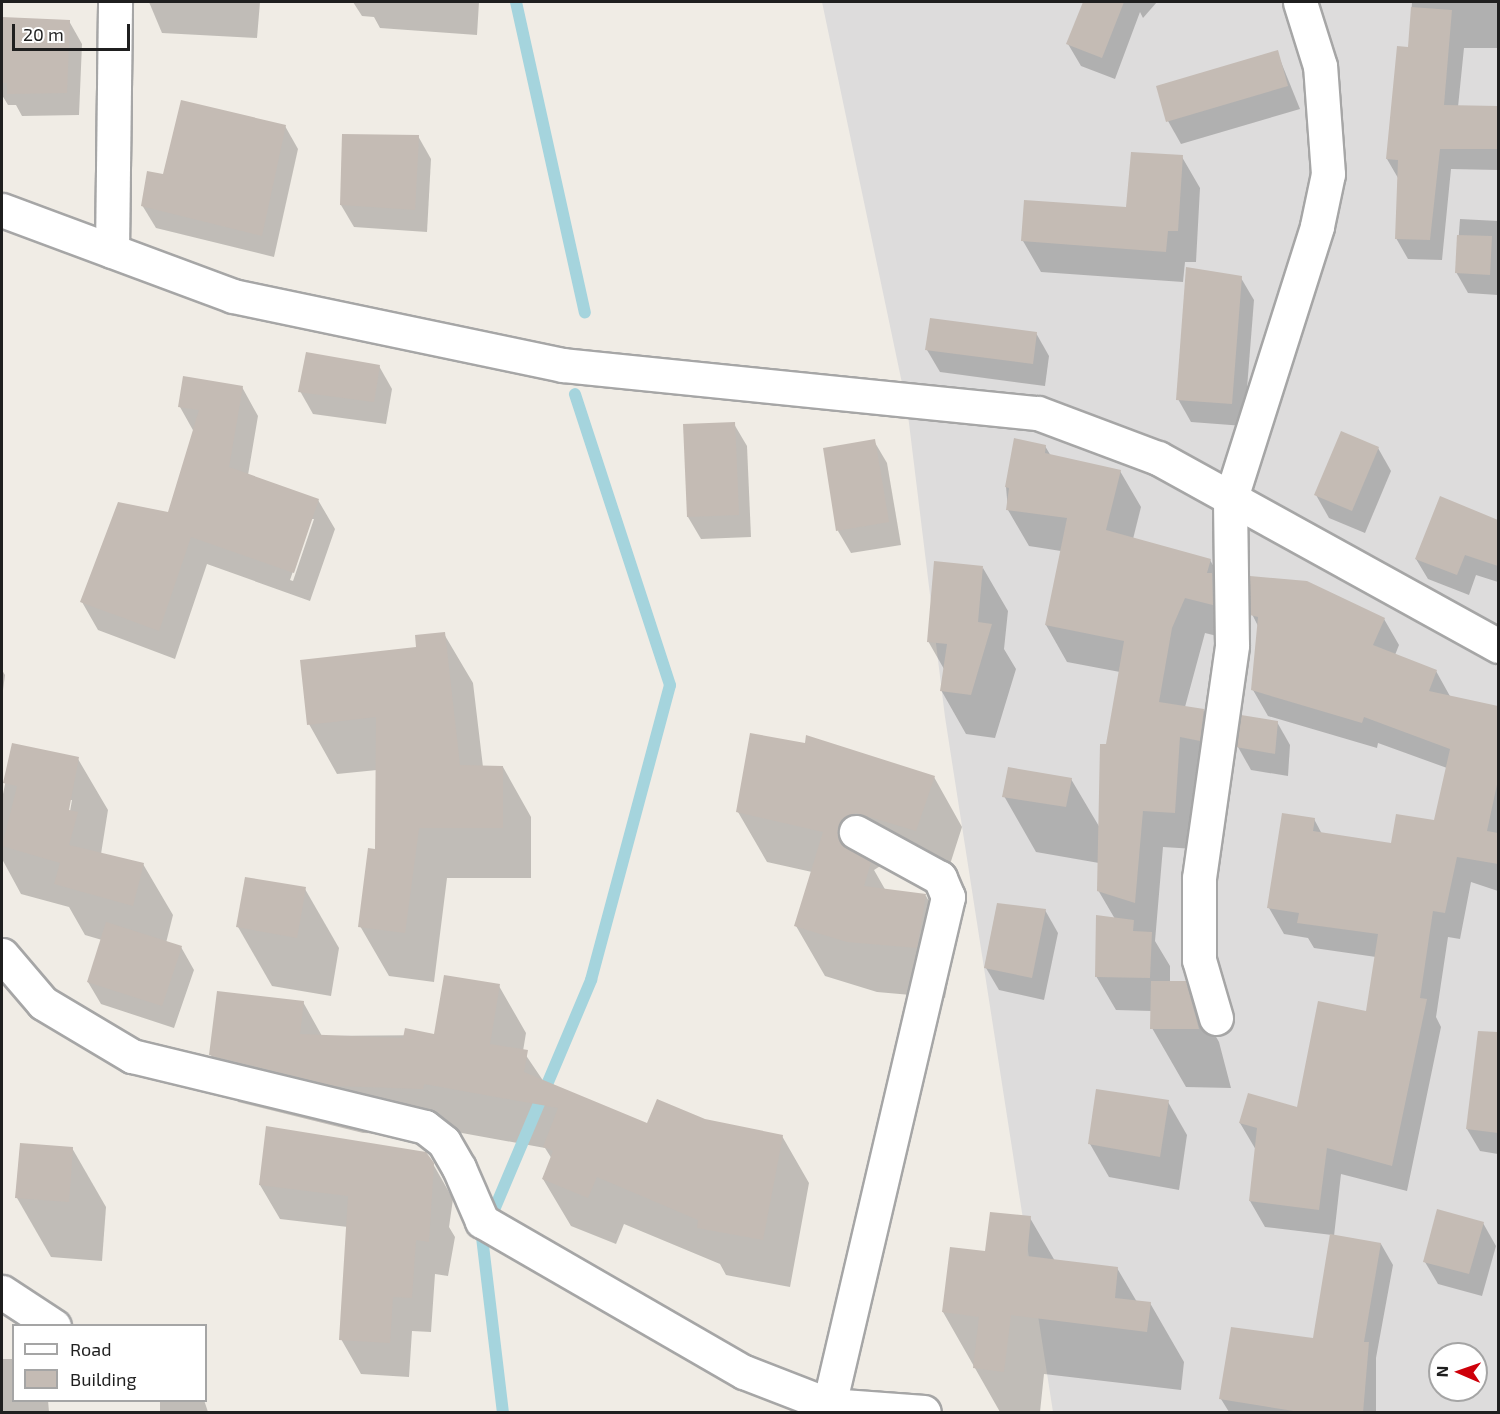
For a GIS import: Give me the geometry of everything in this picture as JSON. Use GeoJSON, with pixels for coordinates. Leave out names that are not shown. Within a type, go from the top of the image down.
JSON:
{"type":"FeatureCollection","features":[{"type":"Feature","properties":{"kind":"street"},"geometry":{"type":"LineString","coordinates":[[112,251],[114,2]]}},
{"type":"Feature","properties":{"kind":"street"},"geometry":{"type":"LineString","coordinates":[[1216,1018],[1199,960],[1198,878],[1232,645],[1230,501],[1317,226],[1328,174],[1320,66],[1300,2]]}},
{"type":"Feature","properties":{"kind":"street"},"geometry":{"type":"LineString","coordinates":[[2,210],[233,296],[563,365],[1038,413],[1158,458],[1230,501],[1498,646]]}},
{"type":"Feature","properties":{"kind":"street"},"geometry":{"type":"LineString","coordinates":[[829,1405],[948,897],[940,878],[856,832]]}},
{"type":"Feature","properties":{"kind":"street"},"geometry":{"type":"LineString","coordinates":[[2,955],[43,1003],[132,1056],[425,1127],[444,1142],[459,1167],[482,1221],[744,1372],[829,1405],[924,1413]]}},
{"type":"Feature","properties":{"kind":"street"},"geometry":{"type":"LineString","coordinates":[[2,1292],[51,1324]]}},
{"type":"Feature","properties":{"kind":"shaded area"},"geometry":{"type":"Polygon","coordinates":[[[822,2],[1498,2],[1498,1412],[1053,1412],[945,717],[907,407],[822,2]]]}},
{"type":"Feature","properties":{"kind":"building"},"geometry":{"type":"Polygon","coordinates":[[[1083,2],[1124,2],[1102,58],[1066,44],[1083,2]]]}},
{"type":"Feature","properties":{"kind":"building"},"geometry":{"type":"Polygon","coordinates":[[[1411,7],[1452,10],[1444,105],[1498,106],[1498,149],[1440,149],[1430,240],[1395,239],[1398,160],[1386,159],[1397,46],[1408,47],[1411,7]]]}},
{"type":"Feature","properties":{"kind":"building"},"geometry":{"type":"Polygon","coordinates":[[[2,17],[70,20],[67,93],[7,94],[7,83],[2,83],[2,17]]]}},
{"type":"Feature","properties":{"kind":"building"},"geometry":{"type":"Polygon","coordinates":[[[1278,50],[1288,86],[1166,122],[1156,86],[1278,50]]]}},
{"type":"Feature","properties":{"kind":"building"},"geometry":{"type":"Polygon","coordinates":[[[181,100],[286,125],[262,236],[141,206],[147,171],[163,174],[181,100]]]}},
{"type":"Feature","properties":{"kind":"building"},"geometry":{"type":"Polygon","coordinates":[[[342,134],[419,135],[415,210],[340,205],[342,134]]]}},
{"type":"Feature","properties":{"kind":"building"},"geometry":{"type":"Polygon","coordinates":[[[1131,152],[1183,155],[1178,231],[1168,231],[1166,252],[1021,241],[1024,200],[1126,207],[1131,152]]]}},
{"type":"Feature","properties":{"kind":"building"},"geometry":{"type":"Polygon","coordinates":[[[1457,235],[1492,236],[1490,275],[1455,273],[1457,235]]]}},
{"type":"Feature","properties":{"kind":"building"},"geometry":{"type":"Polygon","coordinates":[[[1186,267],[1242,276],[1232,404],[1176,400],[1186,267]]]}},
{"type":"Feature","properties":{"kind":"building"},"geometry":{"type":"Polygon","coordinates":[[[930,318],[1037,332],[1033,364],[925,350],[930,318]]]}},
{"type":"Feature","properties":{"kind":"building"},"geometry":{"type":"Polygon","coordinates":[[[306,352],[380,365],[374,402],[298,392],[306,352]]]}},
{"type":"Feature","properties":{"kind":"building"},"geometry":{"type":"Polygon","coordinates":[[[183,376],[243,386],[229,467],[319,499],[294,573],[191,537],[159,631],[80,602],[118,502],[168,512],[199,410],[178,407],[183,376]]]}},
{"type":"Feature","properties":{"kind":"building"},"geometry":{"type":"Polygon","coordinates":[[[735,422],[739,515],[687,517],[683,424],[735,422]]]}},
{"type":"Feature","properties":{"kind":"building"},"geometry":{"type":"Polygon","coordinates":[[[1341,431],[1379,447],[1352,511],[1314,495],[1341,431]]]}},
{"type":"Feature","properties":{"kind":"building"},"geometry":{"type":"Polygon","coordinates":[[[1014,438],[1046,445],[1045,453],[1121,470],[1106,530],[1211,559],[1207,573],[1212,573],[1213,605],[1185,598],[1172,628],[1159,702],[1204,709],[1200,741],[1180,737],[1175,813],[1143,811],[1135,903],[1097,891],[1100,744],[1106,744],[1124,641],[1045,625],[1067,518],[1006,510],[1009,488],[1005,487],[1014,438]]]}},
{"type":"Feature","properties":{"kind":"building"},"geometry":{"type":"Polygon","coordinates":[[[875,439],[889,522],[836,531],[823,448],[875,439]]]}},
{"type":"Feature","properties":{"kind":"building"},"geometry":{"type":"Polygon","coordinates":[[[1440,496],[1498,520],[1498,566],[1465,555],[1457,575],[1415,559],[1440,496]]]}},
{"type":"Feature","properties":{"kind":"building"},"geometry":{"type":"Polygon","coordinates":[[[934,561],[983,566],[978,622],[992,624],[971,695],[940,691],[947,644],[927,642],[934,561]]]}},
{"type":"Feature","properties":{"kind":"building"},"geometry":{"type":"Polygon","coordinates":[[[1250,576],[1307,581],[1385,618],[1373,645],[1437,670],[1429,691],[1498,706],[1498,780],[1487,831],[1498,833],[1498,864],[1457,857],[1445,913],[1433,911],[1420,998],[1427,999],[1392,1166],[1327,1148],[1319,1210],[1249,1201],[1257,1128],[1239,1123],[1248,1093],[1297,1107],[1318,1001],[1366,1011],[1378,934],[1297,923],[1299,913],[1267,908],[1282,813],[1315,818],[1313,831],[1391,843],[1396,814],[1434,820],[1450,749],[1364,717],[1362,723],[1251,690],[1258,617],[1250,615],[1250,576]]]}},
{"type":"Feature","properties":{"kind":"building"},"geometry":{"type":"Polygon","coordinates":[[[445,632],[460,765],[503,766],[503,828],[419,828],[405,933],[358,927],[368,848],[375,849],[376,717],[307,725],[300,660],[416,647],[415,635],[445,632]]]}},
{"type":"Feature","properties":{"kind":"building"},"geometry":{"type":"Polygon","coordinates":[[[1241,715],[1278,721],[1275,754],[1236,747],[1241,715]]]}},
{"type":"Feature","properties":{"kind":"building"},"geometry":{"type":"Polygon","coordinates":[[[750,733],[805,743],[806,735],[935,776],[916,831],[856,813],[846,816],[837,832],[847,848],[871,862],[864,886],[926,894],[917,948],[847,942],[794,926],[823,832],[736,812],[750,733]]]}},
{"type":"Feature","properties":{"kind":"building"},"geometry":{"type":"Polygon","coordinates":[[[12,743],[79,757],[69,810],[78,812],[69,845],[144,863],[133,906],[54,884],[60,863],[2,846],[17,786],[3,783],[12,743]]]}},
{"type":"Feature","properties":{"kind":"building"},"geometry":{"type":"Polygon","coordinates":[[[1008,767],[1072,778],[1066,807],[1002,797],[1008,767]]]}},
{"type":"Feature","properties":{"kind":"building"},"geometry":{"type":"Polygon","coordinates":[[[245,877],[306,887],[297,938],[236,927],[245,877]]]}},
{"type":"Feature","properties":{"kind":"building"},"geometry":{"type":"Polygon","coordinates":[[[997,903],[1046,909],[1032,978],[984,968],[997,903]]]}},
{"type":"Feature","properties":{"kind":"building"},"geometry":{"type":"Polygon","coordinates":[[[1096,915],[1134,920],[1133,931],[1152,932],[1150,978],[1095,977],[1096,915]]]}},
{"type":"Feature","properties":{"kind":"building"},"geometry":{"type":"Polygon","coordinates":[[[106,922],[182,946],[162,1006],[87,982],[106,922]]]}},
{"type":"Feature","properties":{"kind":"building"},"geometry":{"type":"Polygon","coordinates":[[[444,975],[500,984],[490,1044],[528,1050],[524,1072],[647,1123],[657,1099],[705,1119],[783,1135],[763,1240],[697,1228],[698,1220],[597,1177],[588,1198],[542,1179],[553,1151],[543,1147],[558,1108],[424,1084],[423,1089],[335,1086],[209,1055],[217,991],[304,1001],[300,1034],[403,1038],[405,1028],[434,1034],[444,975]]]}},
{"type":"Feature","properties":{"kind":"building"},"geometry":{"type":"Polygon","coordinates":[[[1151,981],[1186,981],[1199,1029],[1150,1029],[1151,981]]]}},
{"type":"Feature","properties":{"kind":"building"},"geometry":{"type":"Polygon","coordinates":[[[1478,1031],[1498,1032],[1498,1133],[1466,1129],[1478,1031]]]}},
{"type":"Feature","properties":{"kind":"building"},"geometry":{"type":"Polygon","coordinates":[[[1096,1089],[1169,1100],[1160,1157],[1088,1144],[1096,1089]]]}},
{"type":"Feature","properties":{"kind":"building"},"geometry":{"type":"Polygon","coordinates":[[[266,1126],[426,1152],[434,1163],[429,1242],[416,1240],[412,1298],[393,1297],[390,1343],[339,1340],[348,1196],[259,1185],[266,1126]]]}},
{"type":"Feature","properties":{"kind":"building"},"geometry":{"type":"Polygon","coordinates":[[[20,1143],[73,1147],[69,1202],[15,1198],[20,1143]]]}},
{"type":"Feature","properties":{"kind":"building"},"geometry":{"type":"Polygon","coordinates":[[[1437,1209],[1484,1222],[1469,1274],[1423,1262],[1437,1209]]]}},
{"type":"Feature","properties":{"kind":"building"},"geometry":{"type":"Polygon","coordinates":[[[990,1212],[1031,1216],[1027,1256],[1118,1267],[1115,1298],[1151,1302],[1147,1332],[1011,1315],[1004,1372],[973,1368],[979,1317],[942,1312],[950,1247],[985,1251],[990,1212]]]}},
{"type":"Feature","properties":{"kind":"building"},"geometry":{"type":"Polygon","coordinates":[[[1330,1234],[1381,1243],[1364,1342],[1369,1342],[1363,1413],[1306,1413],[1219,1399],[1231,1327],[1313,1338],[1330,1234]]]}},
{"type":"Feature","properties":{"kind":"waterway"},"geometry":{"type":"LineString","coordinates":[[516,2],[585,312]]}},
{"type":"Feature","properties":{"kind":"waterway"},"geometry":{"type":"LineString","coordinates":[[494,1210],[591,980],[670,685],[575,394]]}},
{"type":"Feature","properties":{"kind":"waterway"},"geometry":{"type":"LineString","coordinates":[[482,1237],[503,1412]]}}]}
